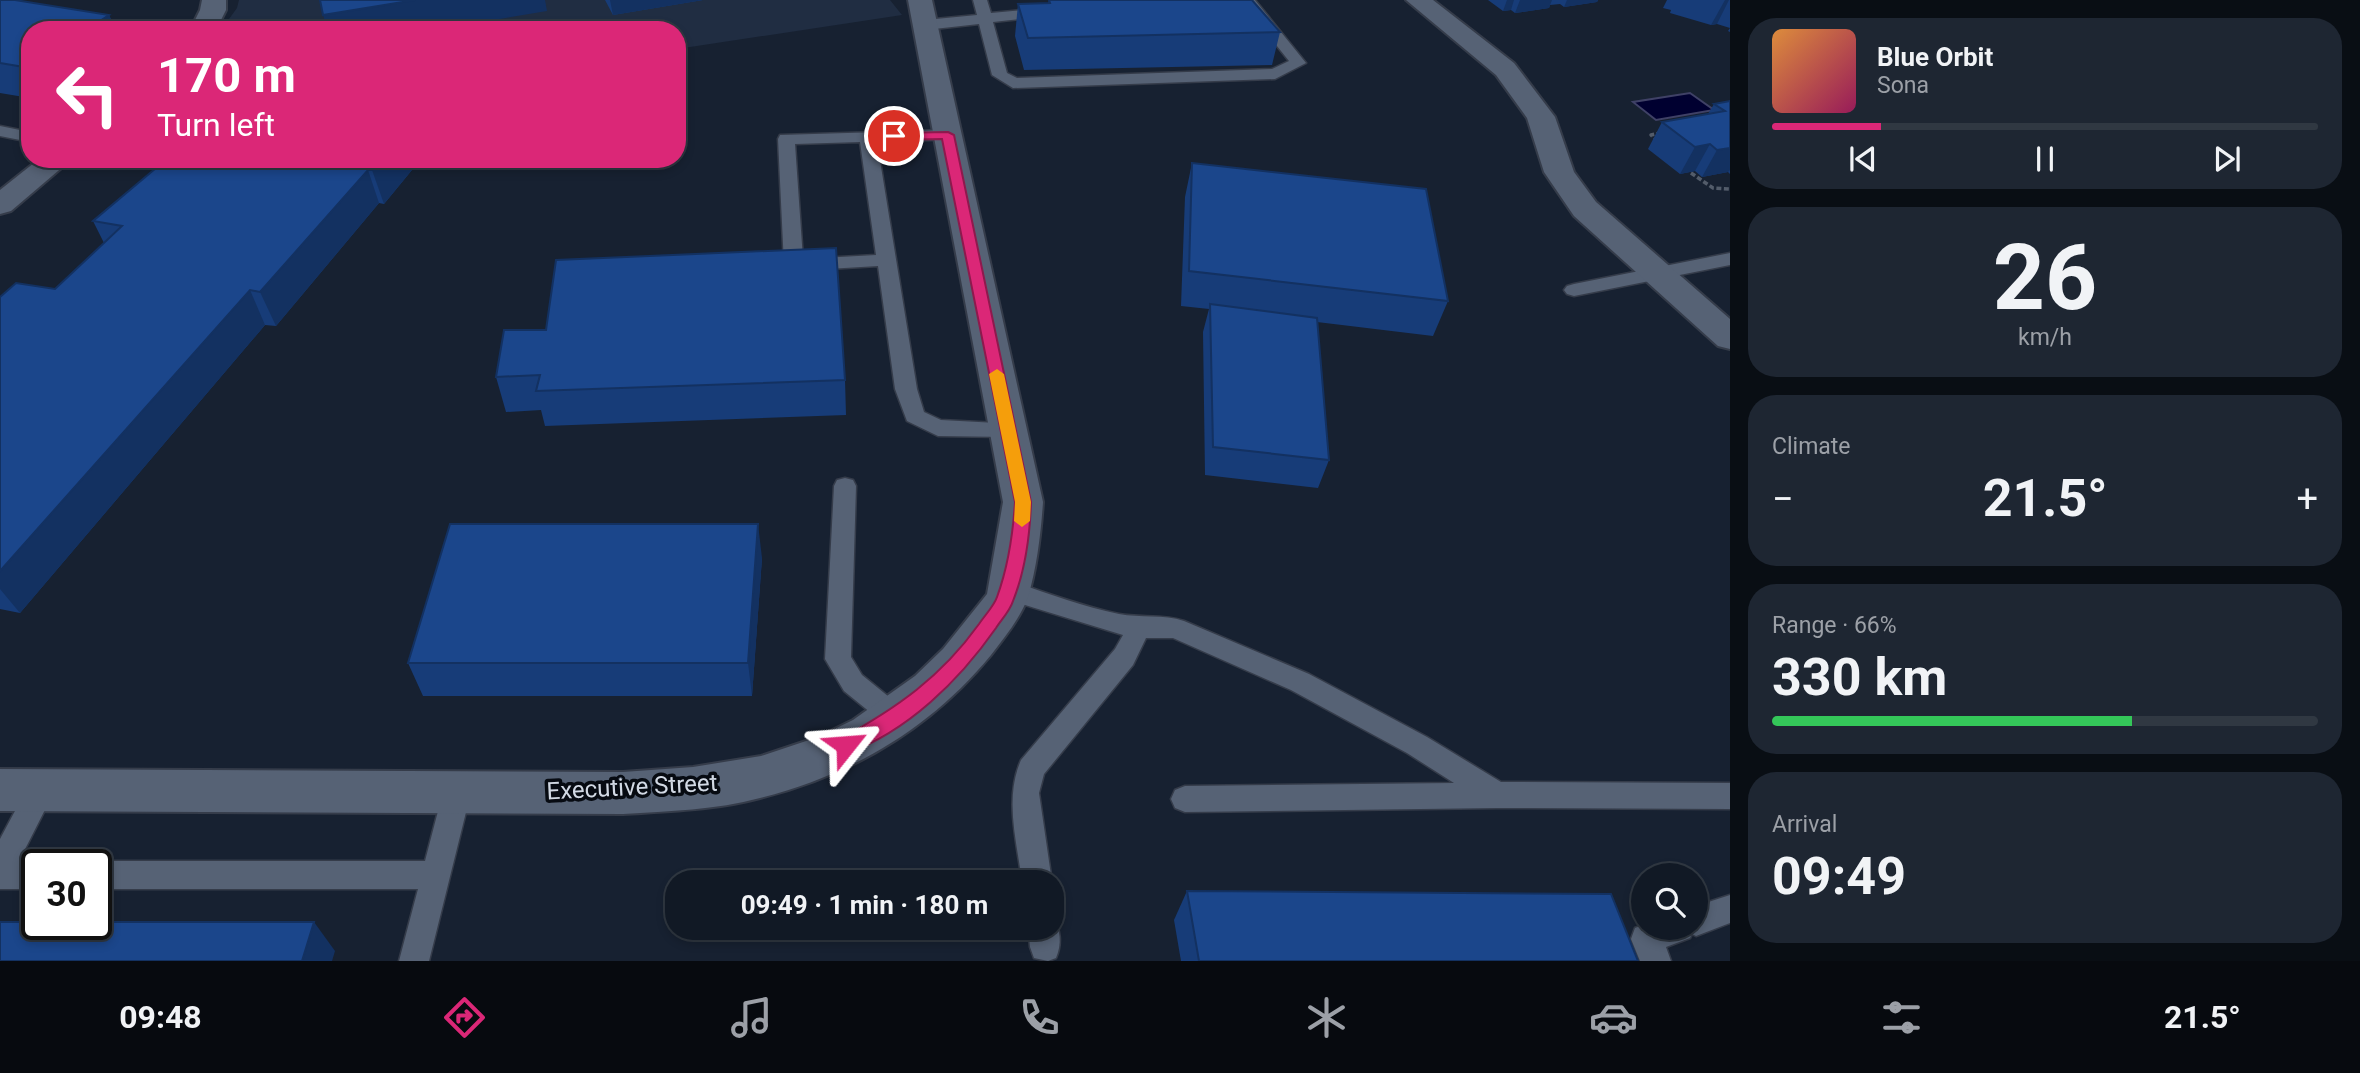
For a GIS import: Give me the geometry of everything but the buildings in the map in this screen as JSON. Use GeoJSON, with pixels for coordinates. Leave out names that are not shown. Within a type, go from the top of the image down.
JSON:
{"type":"FeatureCollection","features":[{"type":"Feature","properties":{"kind":"street"},"geometry":{"type":"LineString","coordinates":[[208,21],[214,0]]}},
{"type":"Feature","properties":{"kind":"street"},"geometry":{"type":"LineString","coordinates":[[1418,0],[1505,69],[1541,117],[1559,172],[1585,209],[1730,338]]}},
{"type":"Feature","properties":{"kind":"street","name":"Executive Street"},"geometry":{"type":"LineString","coordinates":[[0,790],[686,790],[762,777],[833,752],[896,718],[923,698],[968,654],[1005,601],[1022,532],[1023,502],[922,13]]}},
{"type":"Feature","properties":{"kind":"street"},"geometry":{"type":"LineString","coordinates":[[0,205],[47,168]]}},
{"type":"Feature","properties":{"kind":"lane"},"geometry":{"type":"LineString","coordinates":[[980,0],[1000,75],[1013,83],[1275,74],[1291,69],[1298,63],[1295,57],[1247,0]]}},
{"type":"Feature","properties":{"kind":"lane"},"geometry":{"type":"LineString","coordinates":[[922,13],[985,19],[1066,10]]}},
{"type":"Feature","properties":{"kind":"lane"},"geometry":{"type":"LineString","coordinates":[[0,131],[21,135]]}},
{"type":"Feature","properties":{"kind":"lane"},"geometry":{"type":"LineString","coordinates":[[886,260],[794,265],[786,139],[948,135]]}},
{"type":"Feature","properties":{"kind":"lane"},"geometry":{"type":"LineString","coordinates":[[867,137],[906,389],[915,415],[938,428],[1008,429]]}},
{"type":"Feature","properties":{"kind":"lane"},"geometry":{"type":"LineString","coordinates":[[1573,290],[1730,259]]}},
{"type":"Feature","properties":{"kind":"lane"},"geometry":{"type":"LineString","coordinates":[[845,486],[838,659],[853,683],[896,718]]}},
{"type":"Feature","properties":{"kind":"lane"},"geometry":{"type":"LineString","coordinates":[[1008,590],[1139,628],[1175,628],[1300,682],[1417,745],[1497,795]]}},
{"type":"Feature","properties":{"kind":"lane"},"geometry":{"type":"LineString","coordinates":[[1035,870],[1025,793],[1031,769],[1124,657],[1139,628]]}},
{"type":"Feature","properties":{"kind":"lane"},"geometry":{"type":"LineString","coordinates":[[0,868],[41,790]]}},
{"type":"Feature","properties":{"kind":"lane"},"geometry":{"type":"LineString","coordinates":[[414,961],[457,792]]}},
{"type":"Feature","properties":{"kind":"lane"},"geometry":{"type":"LineString","coordinates":[[1185,799],[1497,795],[1730,796]]}},
{"type":"Feature","properties":{"kind":"lane"},"geometry":{"type":"LineString","coordinates":[[0,875],[21,875]]}},
{"type":"Feature","properties":{"kind":"lane"},"geometry":{"type":"LineString","coordinates":[[112,875],[436,875]]}},
{"type":"Feature","properties":{"kind":"lane"},"geometry":{"type":"LineString","coordinates":[[1708,917],[1730,909]]}},
{"type":"Feature","properties":{"kind":"lane"},"geometry":{"type":"LineString","coordinates":[[1646,940],[1656,961]]}},
{"type":"Feature","properties":{"kind":"path"},"geometry":{"type":"LineString","coordinates":[[1663,144],[1651,135],[1664,132]]}},
{"type":"Feature","properties":{"kind":"path"},"geometry":{"type":"LineString","coordinates":[[1691,173],[1710,188],[1718,191],[1730,189]]}},
{"type":"Feature","properties":{"kind":"shaded area"},"geometry":{"type":"Polygon","coordinates":[[[239,0],[890,0],[902,15],[686,48],[686,21],[228,21],[239,0]]]}},
{"type":"Feature","properties":{"kind":"shaded area"},"geometry":{"type":"Polygon","coordinates":[[[1690,93],[1714,110],[1656,120],[1633,102],[1690,93]]]}},
{"type":"Feature","properties":{"kind":"slow traffic"},"geometry":{"type":"LineString","coordinates":[[997,374],[1023,502],[1022,521]]}},
{"type":"Feature","properties":{"kind":"route"},"geometry":{"type":"LineString","coordinates":[[846,745],[896,718],[923,698],[968,654],[1005,601],[1022,532],[1023,502],[948,135],[894,136]]}}]}
